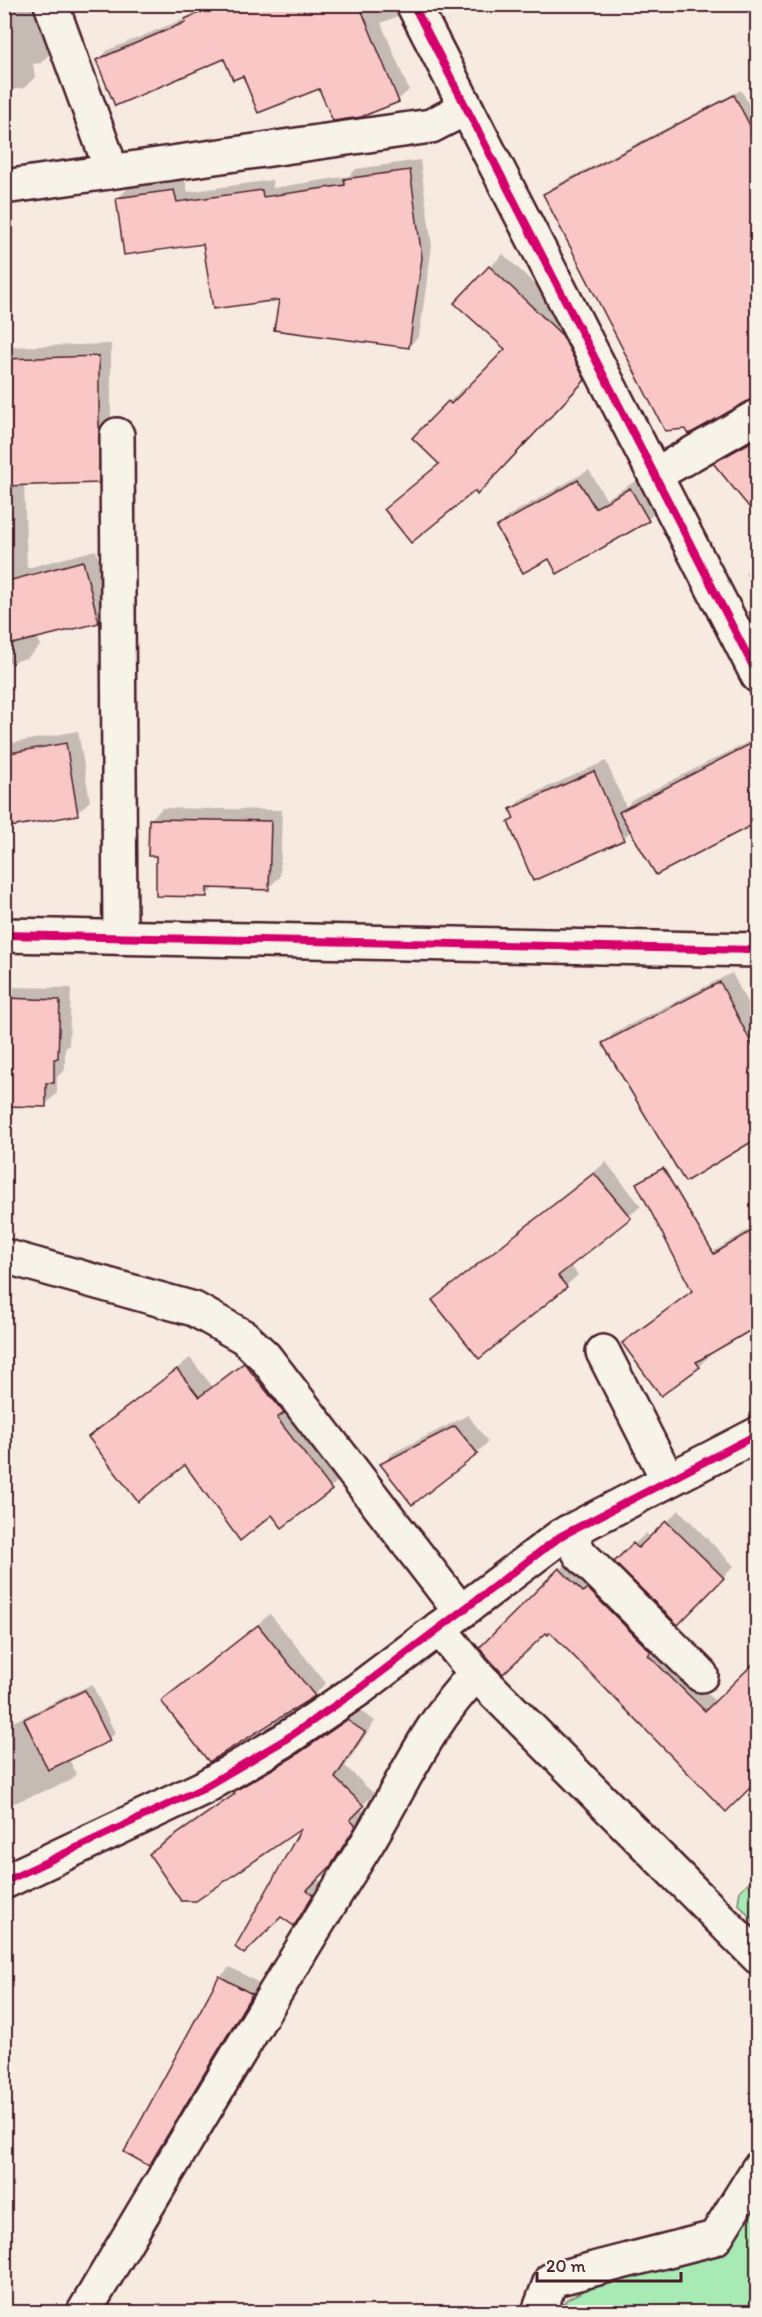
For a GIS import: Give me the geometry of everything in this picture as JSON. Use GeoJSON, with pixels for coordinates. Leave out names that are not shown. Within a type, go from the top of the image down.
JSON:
{"type":"FeatureCollection","features":[{"type":"Feature","properties":{"kind":"street"},"geometry":{"type":"LineString","coordinates":[[51,4],[106,155],[108,172]]}},
{"type":"Feature","properties":{"kind":"street"},"geometry":{"type":"LineString","coordinates":[[413,4],[758,676]]}},
{"type":"Feature","properties":{"kind":"street"},"geometry":{"type":"LineString","coordinates":[[4,188],[431,126],[466,108]]}},
{"type":"Feature","properties":{"kind":"street"},"geometry":{"type":"LineString","coordinates":[[654,475],[758,416]]}},
{"type":"Feature","properties":{"kind":"street"},"geometry":{"type":"LineString","coordinates":[[117,435],[120,937]]}},
{"type":"Feature","properties":{"kind":"street"},"geometry":{"type":"LineString","coordinates":[[4,935],[758,950]]}},
{"type":"Feature","properties":{"kind":"street"},"geometry":{"type":"LineString","coordinates":[[4,1256],[194,1309],[244,1337],[265,1357],[449,1619],[476,1674],[758,1957]]}},
{"type":"Feature","properties":{"kind":"street"},"geometry":{"type":"LineString","coordinates":[[603,1352],[668,1480]]}},
{"type":"Feature","properties":{"kind":"street"},"geometry":{"type":"LineString","coordinates":[[4,1882],[203,1788],[283,1741],[359,1689],[449,1619],[568,1532],[758,1434]]}},
{"type":"Feature","properties":{"kind":"street"},"geometry":{"type":"LineString","coordinates":[[568,1532],[580,1554],[700,1675]]}},
{"type":"Feature","properties":{"kind":"street"},"geometry":{"type":"LineString","coordinates":[[84,2313],[453,1697],[476,1674]]}},
{"type":"Feature","properties":{"kind":"street"},"geometry":{"type":"LineString","coordinates":[[539,2313],[551,2280],[715,2238],[758,2169]]}},
{"type":"Feature","properties":{"kind":"green space"},"geometry":{"type":"Polygon","coordinates":[[[757,1874],[757,1926],[738,1903],[740,1891],[757,1874]]]}},
{"type":"Feature","properties":{"kind":"green space"},"geometry":{"type":"Polygon","coordinates":[[[757,2204],[757,2312],[559,2312],[567,2299],[585,2290],[725,2251],[757,2204]]]}},
{"type":"Feature","properties":{"kind":"building"},"geometry":{"type":"Polygon","coordinates":[[[219,4],[359,4],[399,102],[361,117],[333,121],[319,89],[258,113],[243,76],[233,80],[224,59],[115,106],[96,60],[186,22],[185,19],[219,4]]]}},
{"type":"Feature","properties":{"kind":"building"},"geometry":{"type":"Polygon","coordinates":[[[734,95],[758,141],[758,397],[689,434],[685,429],[665,431],[543,194],[734,95]]]}},
{"type":"Feature","properties":{"kind":"building"},"geometry":{"type":"Polygon","coordinates":[[[410,170],[422,258],[409,348],[274,330],[279,300],[213,309],[203,244],[124,255],[116,198],[174,190],[177,202],[262,190],[263,197],[345,185],[344,179],[410,170]]]}},
{"type":"Feature","properties":{"kind":"building"},"geometry":{"type":"Polygon","coordinates":[[[489,266],[562,335],[585,380],[477,495],[475,491],[411,543],[384,509],[439,464],[412,438],[448,401],[451,404],[505,349],[454,303],[489,266]]]}},
{"type":"Feature","properties":{"kind":"building"},"geometry":{"type":"Polygon","coordinates":[[[99,356],[99,483],[4,486],[4,359],[99,356]]]}},
{"type":"Feature","properties":{"kind":"building"},"geometry":{"type":"Polygon","coordinates":[[[758,438],[758,518],[713,463],[758,438]]]}},
{"type":"Feature","properties":{"kind":"building"},"geometry":{"type":"Polygon","coordinates":[[[578,480],[595,508],[630,488],[649,521],[557,574],[549,559],[523,573],[496,527],[578,480]]]}},
{"type":"Feature","properties":{"kind":"building"},"geometry":{"type":"Polygon","coordinates":[[[83,561],[99,623],[4,646],[4,582],[83,561]]]}},
{"type":"Feature","properties":{"kind":"building"},"geometry":{"type":"Polygon","coordinates":[[[758,740],[758,822],[656,875],[619,812],[758,740]]]}},
{"type":"Feature","properties":{"kind":"building"},"geometry":{"type":"Polygon","coordinates":[[[66,743],[78,815],[4,828],[4,754],[66,743]]]}},
{"type":"Feature","properties":{"kind":"building"},"geometry":{"type":"Polygon","coordinates":[[[594,771],[624,840],[533,881],[508,822],[514,819],[510,809],[594,771]]]}},
{"type":"Feature","properties":{"kind":"building"},"geometry":{"type":"Polygon","coordinates":[[[149,819],[271,821],[269,890],[207,888],[207,897],[156,896],[156,856],[148,856],[149,819]]]}},
{"type":"Feature","properties":{"kind":"building"},"geometry":{"type":"Polygon","coordinates":[[[720,982],[758,1056],[758,1138],[685,1182],[602,1043],[720,982]]]}},
{"type":"Feature","properties":{"kind":"building"},"geometry":{"type":"Polygon","coordinates":[[[4,998],[60,1000],[58,1058],[54,1059],[54,1083],[46,1083],[46,1107],[4,1106],[4,998]]]}},
{"type":"Feature","properties":{"kind":"building"},"geometry":{"type":"Polygon","coordinates":[[[663,1168],[714,1254],[758,1227],[758,1326],[696,1362],[700,1367],[661,1396],[622,1343],[692,1291],[636,1183],[663,1168]]]}},
{"type":"Feature","properties":{"kind":"building"},"geometry":{"type":"Polygon","coordinates":[[[594,1173],[631,1218],[558,1276],[567,1287],[479,1359],[432,1300],[594,1173]]]}},
{"type":"Feature","properties":{"kind":"building"},"geometry":{"type":"Polygon","coordinates":[[[244,1363],[284,1413],[277,1418],[332,1490],[282,1528],[272,1515],[240,1541],[185,1465],[138,1502],[88,1437],[177,1369],[199,1397],[244,1363]]]}},
{"type":"Feature","properties":{"kind":"building"},"geometry":{"type":"Polygon","coordinates":[[[455,1426],[478,1454],[412,1505],[380,1464],[455,1426]]]}},
{"type":"Feature","properties":{"kind":"building"},"geometry":{"type":"Polygon","coordinates":[[[666,1521],[724,1578],[678,1625],[614,1562],[633,1543],[638,1548],[666,1521]]]}},
{"type":"Feature","properties":{"kind":"building"},"geometry":{"type":"Polygon","coordinates":[[[559,1568],[583,1592],[587,1588],[651,1652],[648,1655],[705,1711],[758,1659],[758,1780],[726,1812],[550,1632],[548,1635],[546,1633],[503,1674],[479,1648],[559,1568]]]}},
{"type":"Feature","properties":{"kind":"building"},"geometry":{"type":"Polygon","coordinates":[[[258,1625],[315,1696],[209,1762],[161,1701],[258,1625]]]}},
{"type":"Feature","properties":{"kind":"building"},"geometry":{"type":"Polygon","coordinates":[[[85,1690],[110,1741],[48,1770],[24,1719],[85,1690]]]}},
{"type":"Feature","properties":{"kind":"building"},"geometry":{"type":"Polygon","coordinates":[[[347,1720],[365,1732],[335,1778],[364,1806],[350,1820],[356,1826],[330,1867],[307,1890],[313,1895],[294,1926],[281,1917],[244,1954],[235,1947],[301,1829],[196,1901],[181,1901],[149,1854],[235,1794],[233,1792],[293,1757],[347,1720]]]}},
{"type":"Feature","properties":{"kind":"building"},"geometry":{"type":"Polygon","coordinates":[[[219,1976],[252,1994],[149,2166],[124,2152],[219,1976]]]}},
{"type":"Feature","properties":{"kind":"cycle path"},"geometry":{"type":"LineString","coordinates":[[413,4],[758,676]]}},
{"type":"Feature","properties":{"kind":"cycle path"},"geometry":{"type":"LineString","coordinates":[[4,935],[758,950]]}},
{"type":"Feature","properties":{"kind":"cycle path"},"geometry":{"type":"LineString","coordinates":[[4,1882],[203,1788],[283,1741],[359,1689],[561,1536],[758,1434]]}}]}
